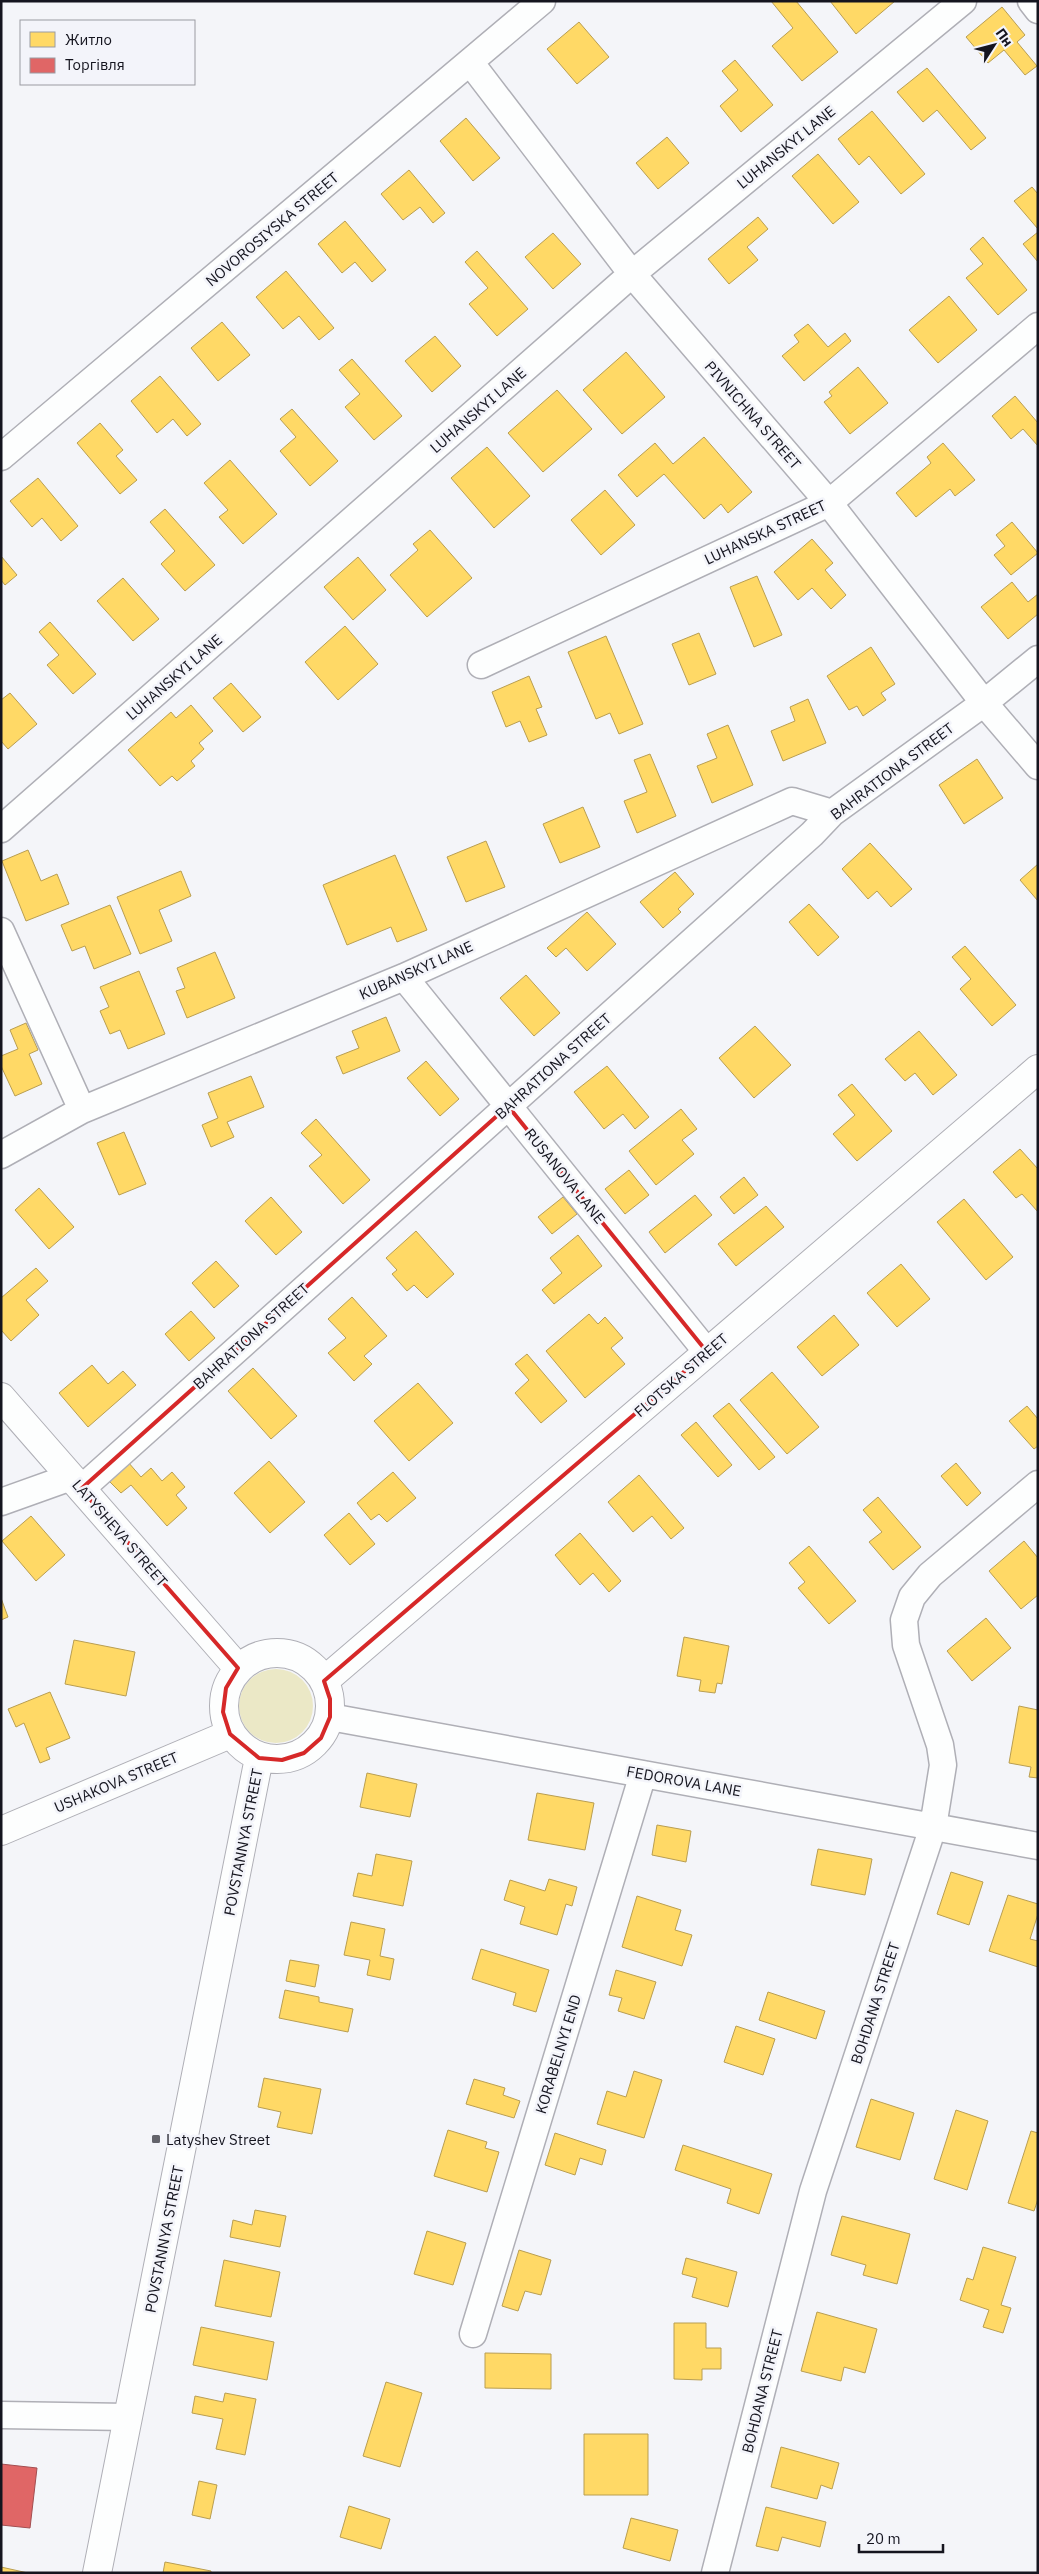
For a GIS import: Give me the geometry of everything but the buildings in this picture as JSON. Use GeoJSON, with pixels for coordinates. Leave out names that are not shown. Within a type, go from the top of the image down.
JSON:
{"type":"FeatureCollection","features":[{"type":"Feature","properties":{"kind":"street","name":"NOVOROSIYSKA STREET"},"geometry":{"type":"LineString","coordinates":[[1,457],[542,1]]}},
{"type":"Feature","properties":{"kind":"street","name":"LUHANSKYI LANE"},"geometry":{"type":"LineString","coordinates":[[1,829],[632,274],[964,1]]}},
{"type":"Feature","properties":{"kind":"street"},"geometry":{"type":"LineString","coordinates":[[1031,1],[1038,10]]}},
{"type":"Feature","properties":{"kind":"street","name":"PIVNICHNA STREET"},"geometry":{"type":"LineString","coordinates":[[470,62],[632,274],[829,503],[984,703],[1038,766]]}},
{"type":"Feature","properties":{"kind":"street","name":"LUHANSKA STREET"},"geometry":{"type":"LineString","coordinates":[[481,665],[829,503],[1038,326]]}},
{"type":"Feature","properties":{"kind":"street","name":"BAHRATIONA STREET"},"geometry":{"type":"LineString","coordinates":[[76,1483],[508,1106],[812,834],[832,813],[984,703],[1038,659]]}},
{"type":"Feature","properties":{"kind":"street","name":"KUBANSKYI LANE"},"geometry":{"type":"LineString","coordinates":[[1,1155],[82,1110],[404,977],[792,800],[832,813]]}},
{"type":"Feature","properties":{"kind":"street"},"geometry":{"type":"LineString","coordinates":[[1,931],[82,1110]]}},
{"type":"Feature","properties":{"kind":"street","name":"RUSANOVA LANE"},"geometry":{"type":"LineString","coordinates":[[404,977],[707,1352]]}},
{"type":"Feature","properties":{"kind":"street","name":"FLOTSKA STREET"},"geometry":{"type":"LineString","coordinates":[[324,1681],[1038,1068]]}},
{"type":"Feature","properties":{"kind":"street","name":"LATYSHEVA STREET"},"geometry":{"type":"LineString","coordinates":[[1,1397],[238,1668]]}},
{"type":"Feature","properties":{"kind":"street"},"geometry":{"type":"LineString","coordinates":[[1,1502],[76,1483]]}},
{"type":"Feature","properties":{"kind":"street","name":"BOHDANA STREET"},"geometry":{"type":"LineString","coordinates":[[715,2573],[813,2191],[932,1827],[943,1765],[940,1745],[906,1645],[904,1620],[912,1597],[930,1575],[1038,1484]]}},
{"type":"Feature","properties":{"kind":"street"},"geometry":{"type":"LineString","coordinates":[[274,1652],[294,1655],[312,1666],[324,1681],[330,1699],[330,1717],[320,1738],[304,1753],[282,1760],[259,1758],[243,1748],[230,1734],[223,1712],[226,1688],[238,1668],[254,1657],[274,1652]]}},
{"type":"Feature","properties":{"kind":"street","name":"FEDOROVA LANE"},"geometry":{"type":"LineString","coordinates":[[330,1717],[1038,1846]]}},
{"type":"Feature","properties":{"kind":"street","name":"USHAKOVA STREET"},"geometry":{"type":"LineString","coordinates":[[1,1831],[230,1734]]}},
{"type":"Feature","properties":{"kind":"street","name":"POVSTANNYA STREET"},"geometry":{"type":"LineString","coordinates":[[97,2573],[259,1758]]}},
{"type":"Feature","properties":{"kind":"street","name":"KORABELNYI END"},"geometry":{"type":"LineString","coordinates":[[473,2334],[643,1774]]}},
{"type":"Feature","properties":{"kind":"street"},"geometry":{"type":"LineString","coordinates":[[1,2415],[128,2417]]}},
{"type":"Feature","properties":{"kind":"highlighted area"},"geometry":{"type":"Polygon","coordinates":[[[508,1106],[707,1352],[324,1681],[330,1699],[330,1717],[321,1738],[304,1753],[282,1760],[259,1758],[230,1734],[223,1712],[226,1688],[238,1668],[81,1489],[508,1106]]]}},
{"type":"Feature","properties":{"kind":"shaded area"},"geometry":{"type":"Polygon","coordinates":[[[276,1669],[297,1675],[307,1685],[313,1706],[307,1727],[297,1737],[276,1743],[255,1737],[245,1727],[239,1706],[245,1685],[255,1675],[276,1669]]]}},
{"type":"Feature","properties":{"kind":"place","name":"Latyshev Street"},"geometry":{"type":"Point","coordinates":[156,2139]}}]}
